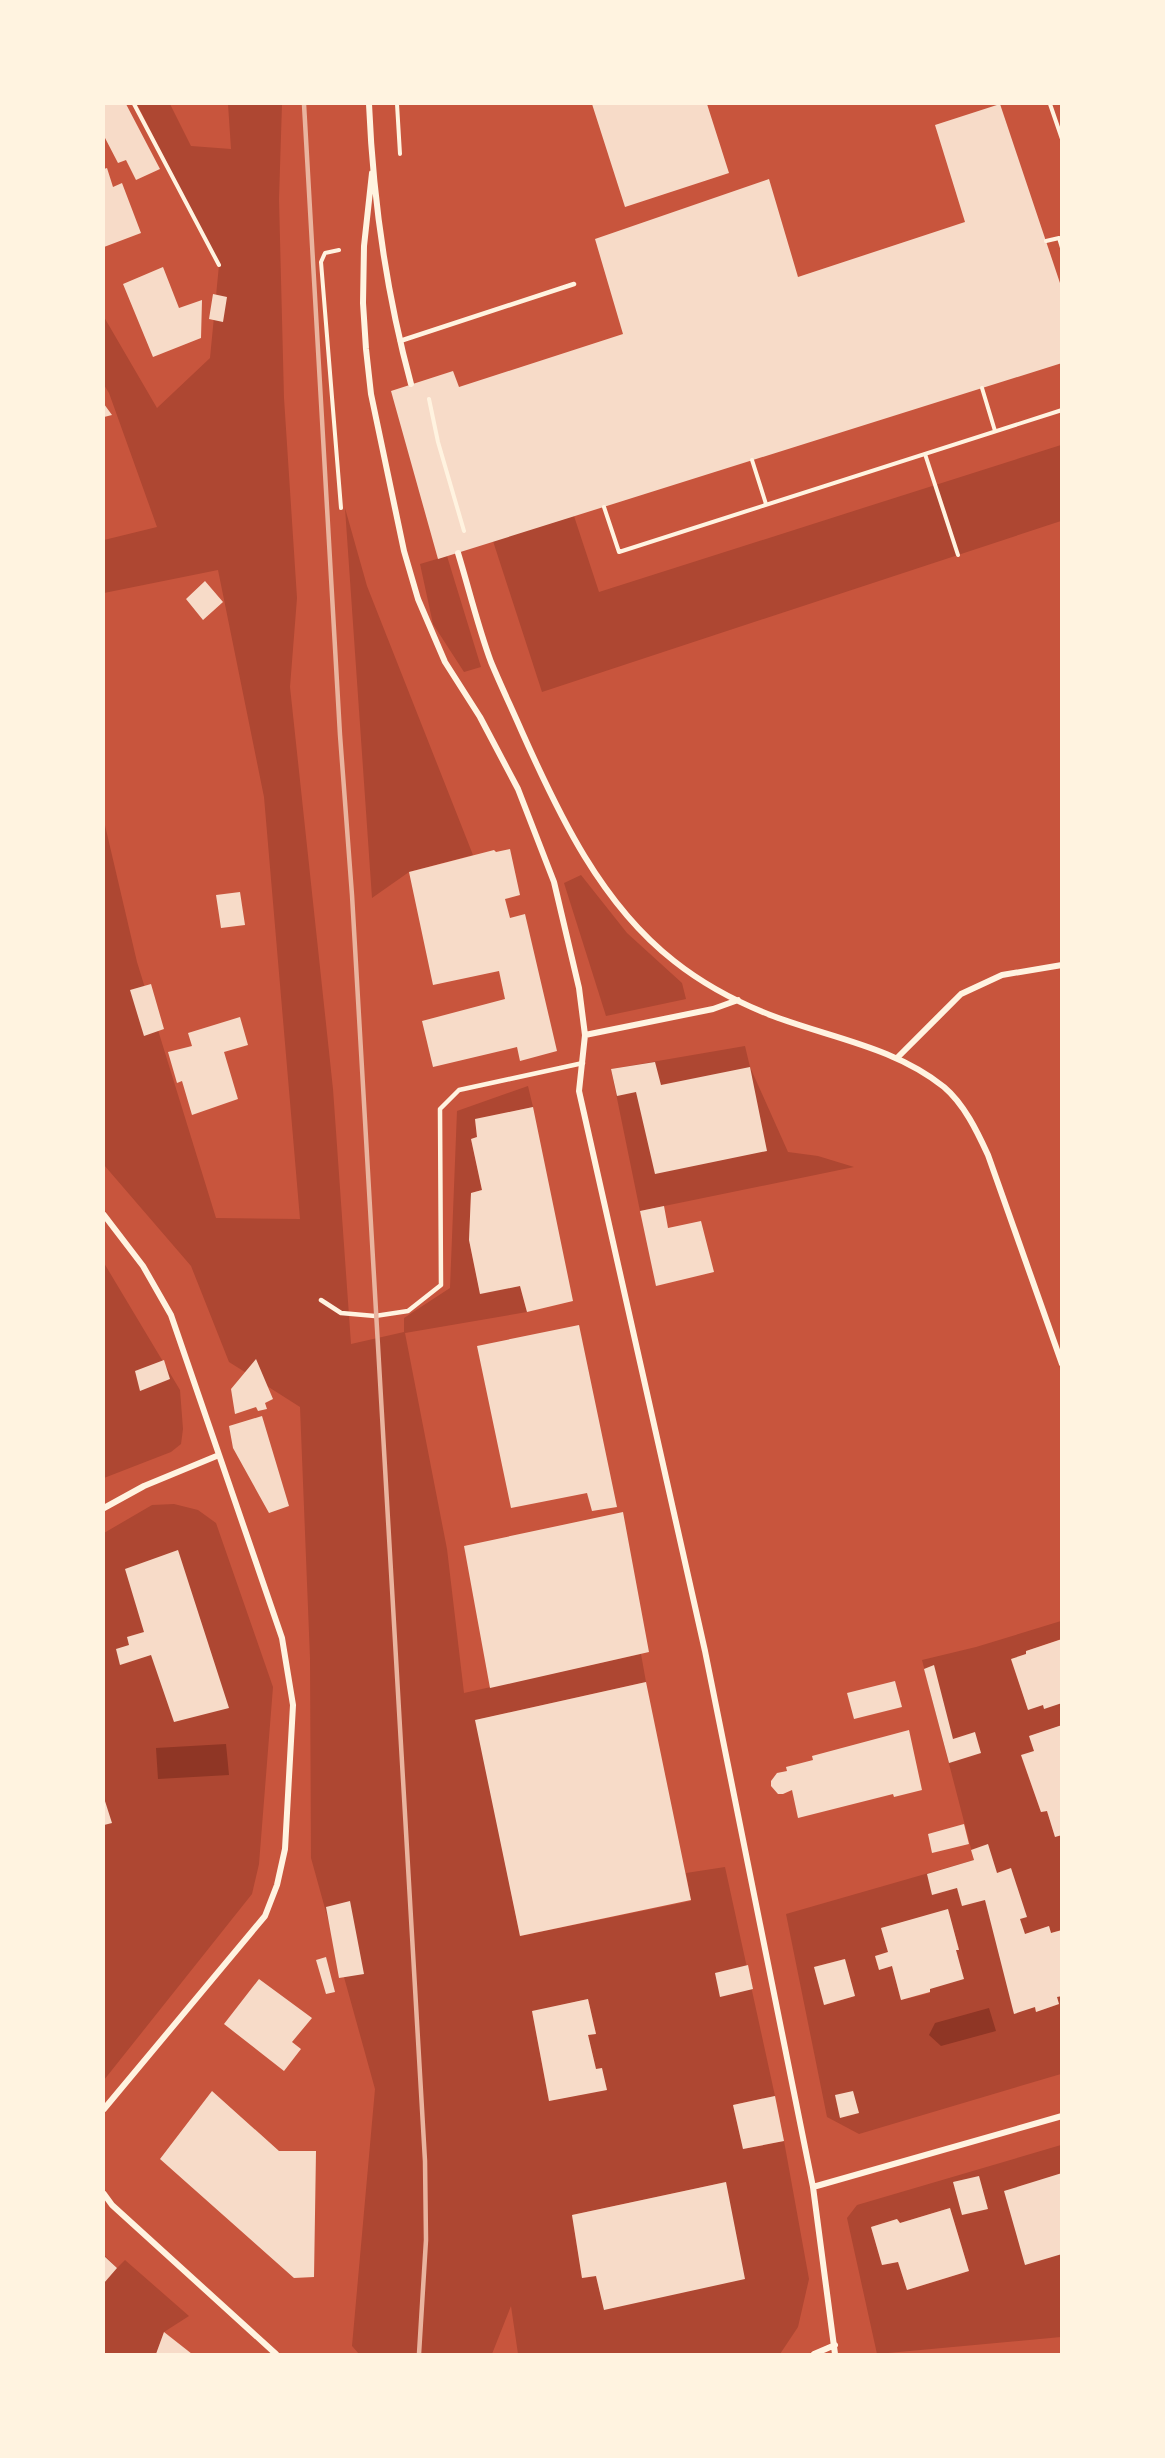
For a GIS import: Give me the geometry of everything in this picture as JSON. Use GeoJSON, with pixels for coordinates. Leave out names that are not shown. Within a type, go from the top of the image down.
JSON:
{"type":"FeatureCollection","features":[{"type":"Feature","properties":{"kind":"street"},"geometry":{"type":"LineString","coordinates":[[369,104],[372,173],[390,292],[411,384]]}},
{"type":"Feature","properties":{"kind":"street"},"geometry":{"type":"LineString","coordinates":[[372,173],[364,246],[363,303],[366,349],[371,394],[404,551],[418,599],[445,662],[498,749],[537,834],[554,882],[574,967],[585,1035],[579,1091],[705,1651],[813,2187],[835,2355]]}},
{"type":"Feature","properties":{"kind":"street"},"geometry":{"type":"LineString","coordinates":[[458,553],[491,661],[550,794],[590,866],[626,916],[649,941],[704,982],[772,1016],[898,1057],[945,1088],[976,1129],[988,1155],[1062,1365]]}},
{"type":"Feature","properties":{"kind":"street"},"geometry":{"type":"LineString","coordinates":[[898,1057],[961,994],[1002,975],[1062,965]]}},
{"type":"Feature","properties":{"kind":"street"},"geometry":{"type":"LineString","coordinates":[[585,1035],[713,1009],[738,1000]]}},
{"type":"Feature","properties":{"kind":"street"},"geometry":{"type":"LineString","coordinates":[[104,1215],[143,1266],[171,1316],[278,1627],[293,1705],[285,1849],[278,1885],[265,1916],[104,2109]]}},
{"type":"Feature","properties":{"kind":"street"},"geometry":{"type":"LineString","coordinates":[[104,1508],[144,1486],[219,1455]]}},
{"type":"Feature","properties":{"kind":"street"},"geometry":{"type":"LineString","coordinates":[[813,2187],[1062,2116]]}},
{"type":"Feature","properties":{"kind":"street"},"geometry":{"type":"LineString","coordinates":[[104,2194],[112,2205],[276,2355]]}},
{"type":"Feature","properties":{"kind":"street"},"geometry":{"type":"LineString","coordinates":[[813,2355],[835,2345]]}},
{"type":"Feature","properties":{"kind":"lane"},"geometry":{"type":"LineString","coordinates":[[400,341],[574,284]]}},
{"type":"Feature","properties":{"kind":"lane"},"geometry":{"type":"LineString","coordinates":[[321,1300],[341,1313],[375,1316],[408,1311],[441,1285],[440,1109],[459,1090],[583,1063]]}},
{"type":"Feature","properties":{"kind":"path"},"geometry":{"type":"LineString","coordinates":[[134,104],[219,265]]}},
{"type":"Feature","properties":{"kind":"path"},"geometry":{"type":"LineString","coordinates":[[397,104],[400,159]]}},
{"type":"Feature","properties":{"kind":"path"},"geometry":{"type":"LineString","coordinates":[[1050,104],[1062,139]]}},
{"type":"Feature","properties":{"kind":"path"},"geometry":{"type":"LineString","coordinates":[[1046,241],[1059,238],[1062,248]]}},
{"type":"Feature","properties":{"kind":"path"},"geometry":{"type":"LineString","coordinates":[[321,262],[341,508]]}},
{"type":"Feature","properties":{"kind":"path"},"geometry":{"type":"LineString","coordinates":[[982,388],[995,431]]}},
{"type":"Feature","properties":{"kind":"path"},"geometry":{"type":"LineString","coordinates":[[427,391],[438,442],[465,534]]}},
{"type":"Feature","properties":{"kind":"path"},"geometry":{"type":"LineString","coordinates":[[604,507],[619,552],[1062,410]]}},
{"type":"Feature","properties":{"kind":"path"},"geometry":{"type":"LineString","coordinates":[[925,454],[958,555]]}},
{"type":"Feature","properties":{"kind":"path"},"geometry":{"type":"LineString","coordinates":[[752,460],[766,504]]}},
{"type":"Feature","properties":{"kind":"shaded area"},"geometry":{"type":"Polygon","coordinates":[[[137,104],[170,104],[191,146],[231,149],[228,104],[282,104],[279,199],[284,398],[297,598],[290,687],[333,1089],[351,1344],[404,1332],[404,1318],[450,1288],[457,1111],[528,1086],[533,1107],[475,1120],[477,1137],[471,1139],[482,1190],[471,1193],[469,1240],[480,1293],[520,1286],[527,1312],[405,1333],[447,1549],[464,1693],[641,1654],[646,1682],[476,1720],[520,1936],[691,1901],[686,1873],[725,1867],[775,2096],[733,2105],[743,2149],[784,2141],[809,2279],[798,2327],[780,2354],[518,2354],[511,2306],[492,2354],[359,2354],[352,2346],[375,2089],[311,1858],[310,1658],[300,1407],[229,1362],[191,1266],[104,1165],[104,821],[137,962],[216,1218],[300,1219],[264,797],[218,570],[104,593],[104,540],[157,527],[109,393],[104,385],[104,317],[157,408],[210,358],[219,265],[137,104]],[[588,1999],[532,2012],[549,2101],[607,2089],[596,2069],[588,2035],[596,2033],[588,1999]],[[726,2182],[572,2215],[582,2278],[596,2276],[604,2310],[726,2182]]]}},
{"type":"Feature","properties":{"kind":"shaded area"},"geometry":{"type":"Polygon","coordinates":[[[1061,445],[1061,521],[542,692],[493,541],[574,516],[599,592],[1061,445]]]}},
{"type":"Feature","properties":{"kind":"shaded area"},"geometry":{"type":"Polygon","coordinates":[[[345,508],[367,586],[473,855],[409,872],[372,898],[345,508]]]}},
{"type":"Feature","properties":{"kind":"shaded area"},"geometry":{"type":"Polygon","coordinates":[[[447,556],[481,667],[464,672],[433,624],[420,564],[447,556]]]}},
{"type":"Feature","properties":{"kind":"shaded area"},"geometry":{"type":"Polygon","coordinates":[[[581,875],[627,933],[682,983],[686,999],[606,1016],[564,883],[581,875]]]}},
{"type":"Feature","properties":{"kind":"shaded area"},"geometry":{"type":"Polygon","coordinates":[[[745,1046],[750,1067],[788,1152],[818,1156],[854,1167],[640,1211],[611,1069],[745,1046]]]}},
{"type":"Feature","properties":{"kind":"shaded area"},"geometry":{"type":"Polygon","coordinates":[[[104,1263],[180,1390],[183,1429],[181,1444],[171,1452],[104,1478],[104,1263]]]}},
{"type":"Feature","properties":{"kind":"shaded area"},"geometry":{"type":"Polygon","coordinates":[[[174,1504],[198,1510],[216,1523],[273,1687],[259,1864],[252,1894],[104,2080],[104,1533],[152,1505],[174,1504]]]}},
{"type":"Feature","properties":{"kind":"shaded area"},"geometry":{"type":"Polygon","coordinates":[[[1061,1621],[1061,1639],[1026,1651],[1026,1654],[1011,1660],[1028,1709],[1061,1703],[1061,1742],[1021,1756],[1041,1812],[1047,1811],[1055,1837],[1061,1835],[1061,1930],[1051,1933],[1049,1926],[1014,1938],[1036,2012],[1059,2004],[1057,1997],[1061,1996],[1061,2074],[859,2134],[827,2117],[786,1914],[974,1860],[922,1660],[976,1647],[1061,1621]],[[948,1910],[881,1928],[888,1952],[875,1957],[879,1970],[892,1966],[901,2000],[930,1993],[930,1989],[956,1950],[959,1949],[948,1910]],[[844,1959],[814,1967],[825,2005],[855,1996],[844,1959]]]}},
{"type":"Feature","properties":{"kind":"shaded area"},"geometry":{"type":"Polygon","coordinates":[[[226,1744],[229,1775],[158,1779],[156,1748],[226,1744]]]}},
{"type":"Feature","properties":{"kind":"shaded area"},"geometry":{"type":"Polygon","coordinates":[[[989,2008],[996,2031],[941,2046],[929,2035],[935,2023],[989,2008]]]}},
{"type":"Feature","properties":{"kind":"shaded area"},"geometry":{"type":"Polygon","coordinates":[[[1061,2145],[1061,2337],[877,2354],[847,2218],[857,2205],[1061,2145]],[[950,2208],[900,2223],[897,2219],[871,2227],[882,2265],[898,2262],[907,2290],[969,2271],[950,2208]]]}},
{"type":"Feature","properties":{"kind":"shaded area"},"geometry":{"type":"Polygon","coordinates":[[[104,2255],[117,2268],[125,2260],[189,2316],[164,2332],[156,2354],[104,2354],[104,2255]]]}},
{"type":"Feature","properties":{"kind":"building"},"geometry":{"type":"Polygon","coordinates":[[[104,104],[126,104],[160,169],[136,180],[126,160],[118,163],[104,136],[104,104]]]}},
{"type":"Feature","properties":{"kind":"building"},"geometry":{"type":"Polygon","coordinates":[[[592,104],[707,104],[729,173],[625,207],[592,104]]]}},
{"type":"Feature","properties":{"kind":"building"},"geometry":{"type":"Polygon","coordinates":[[[1000,104],[1062,289],[1062,363],[438,559],[391,391],[453,371],[459,387],[623,334],[595,239],[769,179],[798,277],[965,222],[935,125],[1000,104]]]}},
{"type":"Feature","properties":{"kind":"building"},"geometry":{"type":"Polygon","coordinates":[[[107,168],[113,187],[122,183],[141,233],[104,247],[104,169],[107,168]]]}},
{"type":"Feature","properties":{"kind":"building"},"geometry":{"type":"Polygon","coordinates":[[[163,267],[179,308],[202,300],[201,338],[153,357],[123,284],[163,267]]]}},
{"type":"Feature","properties":{"kind":"building"},"geometry":{"type":"Polygon","coordinates":[[[213,294],[227,297],[223,322],[209,319],[213,294]]]}},
{"type":"Feature","properties":{"kind":"building"},"geometry":{"type":"Polygon","coordinates":[[[104,404],[112,415],[104,417],[104,404]]]}},
{"type":"Feature","properties":{"kind":"building"},"geometry":{"type":"Polygon","coordinates":[[[205,581],[223,602],[203,620],[186,599],[205,581]]]}},
{"type":"Feature","properties":{"kind":"building"},"geometry":{"type":"Polygon","coordinates":[[[510,849],[520,895],[505,899],[510,918],[525,914],[557,1051],[520,1061],[517,1047],[433,1067],[422,1021],[505,999],[499,971],[433,985],[409,872],[494,850],[496,852],[510,849]]]}},
{"type":"Feature","properties":{"kind":"building"},"geometry":{"type":"Polygon","coordinates":[[[240,892],[245,925],[221,928],[216,895],[240,892]]]}},
{"type":"Feature","properties":{"kind":"building"},"geometry":{"type":"Polygon","coordinates":[[[151,984],[164,1029],[144,1036],[130,990],[151,984]]]}},
{"type":"Feature","properties":{"kind":"building"},"geometry":{"type":"Polygon","coordinates":[[[240,1017],[248,1045],[224,1052],[238,1099],[192,1115],[182,1081],[177,1083],[168,1052],[192,1046],[188,1033],[240,1017]]]}},
{"type":"Feature","properties":{"kind":"building"},"geometry":{"type":"Polygon","coordinates":[[[655,1062],[661,1085],[750,1067],[767,1151],[655,1174],[636,1092],[617,1096],[611,1069],[655,1062]]]}},
{"type":"Feature","properties":{"kind":"building"},"geometry":{"type":"Polygon","coordinates":[[[533,1107],[573,1301],[527,1312],[520,1286],[480,1294],[469,1240],[471,1193],[482,1190],[471,1139],[477,1137],[475,1119],[533,1107]]]}},
{"type":"Feature","properties":{"kind":"building"},"geometry":{"type":"Polygon","coordinates":[[[664,1206],[668,1228],[701,1221],[714,1272],[656,1286],[640,1211],[664,1206]]]}},
{"type":"Feature","properties":{"kind":"building"},"geometry":{"type":"Polygon","coordinates":[[[579,1325],[617,1507],[592,1511],[587,1493],[511,1508],[477,1346],[579,1325]]]}},
{"type":"Feature","properties":{"kind":"building"},"geometry":{"type":"Polygon","coordinates":[[[256,1359],[273,1399],[265,1403],[267,1409],[258,1411],[256,1407],[235,1414],[231,1389],[256,1359]]]}},
{"type":"Feature","properties":{"kind":"building"},"geometry":{"type":"Polygon","coordinates":[[[164,1360],[170,1379],[140,1391],[135,1371],[164,1360]]]}},
{"type":"Feature","properties":{"kind":"building"},"geometry":{"type":"Polygon","coordinates":[[[262,1416],[289,1506],[269,1513],[233,1448],[229,1426],[262,1416]]]}},
{"type":"Feature","properties":{"kind":"building"},"geometry":{"type":"Polygon","coordinates":[[[623,1512],[649,1652],[490,1688],[464,1546],[623,1512]]]}},
{"type":"Feature","properties":{"kind":"building"},"geometry":{"type":"Polygon","coordinates":[[[178,1550],[229,1708],[174,1722],[151,1655],[120,1665],[116,1649],[129,1645],[127,1637],[144,1632],[125,1569],[178,1550]]]}},
{"type":"Feature","properties":{"kind":"building"},"geometry":{"type":"Polygon","coordinates":[[[1062,1639],[1062,1703],[1044,1709],[1043,1705],[1028,1710],[1011,1659],[1026,1654],[1026,1651],[1062,1639]]]}},
{"type":"Feature","properties":{"kind":"building"},"geometry":{"type":"Polygon","coordinates":[[[934,1665],[953,1739],[975,1732],[981,1753],[949,1763],[924,1669],[934,1665]]]}},
{"type":"Feature","properties":{"kind":"building"},"geometry":{"type":"Polygon","coordinates":[[[895,1681],[902,1707],[854,1719],[847,1693],[895,1681]]]}},
{"type":"Feature","properties":{"kind":"building"},"geometry":{"type":"Polygon","coordinates":[[[646,1682],[691,1900],[520,1936],[475,1720],[646,1682]]]}},
{"type":"Feature","properties":{"kind":"building"},"geometry":{"type":"Polygon","coordinates":[[[1062,1725],[1062,1835],[1055,1837],[1047,1811],[1041,1812],[1021,1755],[1034,1751],[1029,1736],[1062,1725]]]}},
{"type":"Feature","properties":{"kind":"building"},"geometry":{"type":"Polygon","coordinates":[[[909,1730],[922,1790],[894,1797],[893,1794],[798,1818],[792,1790],[778,1794],[771,1786],[771,1781],[777,1773],[787,1771],[786,1767],[813,1760],[812,1756],[909,1730]]]}},
{"type":"Feature","properties":{"kind":"building"},"geometry":{"type":"Polygon","coordinates":[[[104,1798],[112,1823],[104,1825],[104,1798]]]}},
{"type":"Feature","properties":{"kind":"building"},"geometry":{"type":"Polygon","coordinates":[[[964,1824],[969,1844],[932,1853],[928,1834],[964,1824]]]}},
{"type":"Feature","properties":{"kind":"building"},"geometry":{"type":"Polygon","coordinates":[[[988,1844],[997,1873],[1011,1868],[1027,1917],[1020,1919],[1025,1934],[1049,1926],[1051,1933],[1062,1930],[1062,1996],[1057,1997],[1059,2004],[1036,2012],[1035,2007],[1014,2014],[985,1900],[962,1906],[957,1888],[932,1895],[927,1874],[974,1860],[971,1850],[988,1844]]]}},
{"type":"Feature","properties":{"kind":"building"},"geometry":{"type":"Polygon","coordinates":[[[350,1901],[364,1974],[339,1978],[326,1907],[350,1901]]]}},
{"type":"Feature","properties":{"kind":"building"},"geometry":{"type":"Polygon","coordinates":[[[948,1909],[964,1979],[901,2000],[892,1966],[879,1970],[875,1956],[888,1952],[881,1928],[948,1909]]]}},
{"type":"Feature","properties":{"kind":"building"},"geometry":{"type":"Polygon","coordinates":[[[326,1957],[335,1992],[326,1994],[316,1960],[326,1957]]]}},
{"type":"Feature","properties":{"kind":"building"},"geometry":{"type":"Polygon","coordinates":[[[845,1959],[855,1996],[824,2005],[814,1967],[845,1959]]]}},
{"type":"Feature","properties":{"kind":"building"},"geometry":{"type":"Polygon","coordinates":[[[748,1965],[753,1989],[720,1997],[715,1973],[748,1965]]]}},
{"type":"Feature","properties":{"kind":"building"},"geometry":{"type":"Polygon","coordinates":[[[259,1979],[312,2018],[292,2042],[301,2049],[284,2071],[224,2024],[259,1979]]]}},
{"type":"Feature","properties":{"kind":"building"},"geometry":{"type":"Polygon","coordinates":[[[588,1999],[596,2034],[588,2035],[596,2069],[602,2068],[607,2090],[549,2101],[532,2011],[588,1999]]]}},
{"type":"Feature","properties":{"kind":"building"},"geometry":{"type":"Polygon","coordinates":[[[212,2091],[279,2151],[316,2151],[314,2277],[294,2278],[160,2159],[212,2091]]]}},
{"type":"Feature","properties":{"kind":"building"},"geometry":{"type":"Polygon","coordinates":[[[853,2091],[859,2113],[840,2118],[835,2095],[853,2091]]]}},
{"type":"Feature","properties":{"kind":"building"},"geometry":{"type":"Polygon","coordinates":[[[775,2096],[784,2141],[743,2149],[733,2105],[775,2096]]]}},
{"type":"Feature","properties":{"kind":"building"},"geometry":{"type":"Polygon","coordinates":[[[1062,2173],[1062,2254],[1025,2265],[1004,2191],[1062,2173]]]}},
{"type":"Feature","properties":{"kind":"building"},"geometry":{"type":"Polygon","coordinates":[[[979,2176],[988,2209],[962,2215],[953,2182],[979,2176]]]}},
{"type":"Feature","properties":{"kind":"building"},"geometry":{"type":"Polygon","coordinates":[[[726,2182],[745,2279],[604,2310],[596,2276],[582,2278],[572,2215],[726,2182]]]}},
{"type":"Feature","properties":{"kind":"building"},"geometry":{"type":"Polygon","coordinates":[[[950,2208],[969,2271],[907,2290],[898,2262],[882,2265],[871,2227],[897,2219],[900,2223],[950,2208]]]}},
{"type":"Feature","properties":{"kind":"building"},"geometry":{"type":"Polygon","coordinates":[[[104,2256],[117,2268],[104,2283],[104,2256]]]}},
{"type":"Feature","properties":{"kind":"building"},"geometry":{"type":"Polygon","coordinates":[[[164,2332],[192,2354],[156,2354],[164,2332]]]}},
{"type":"Feature","properties":{"kind":"railway"},"geometry":{"type":"LineString","coordinates":[[304,104],[425,2161],[426,2240],[419,2354]]}}]}
